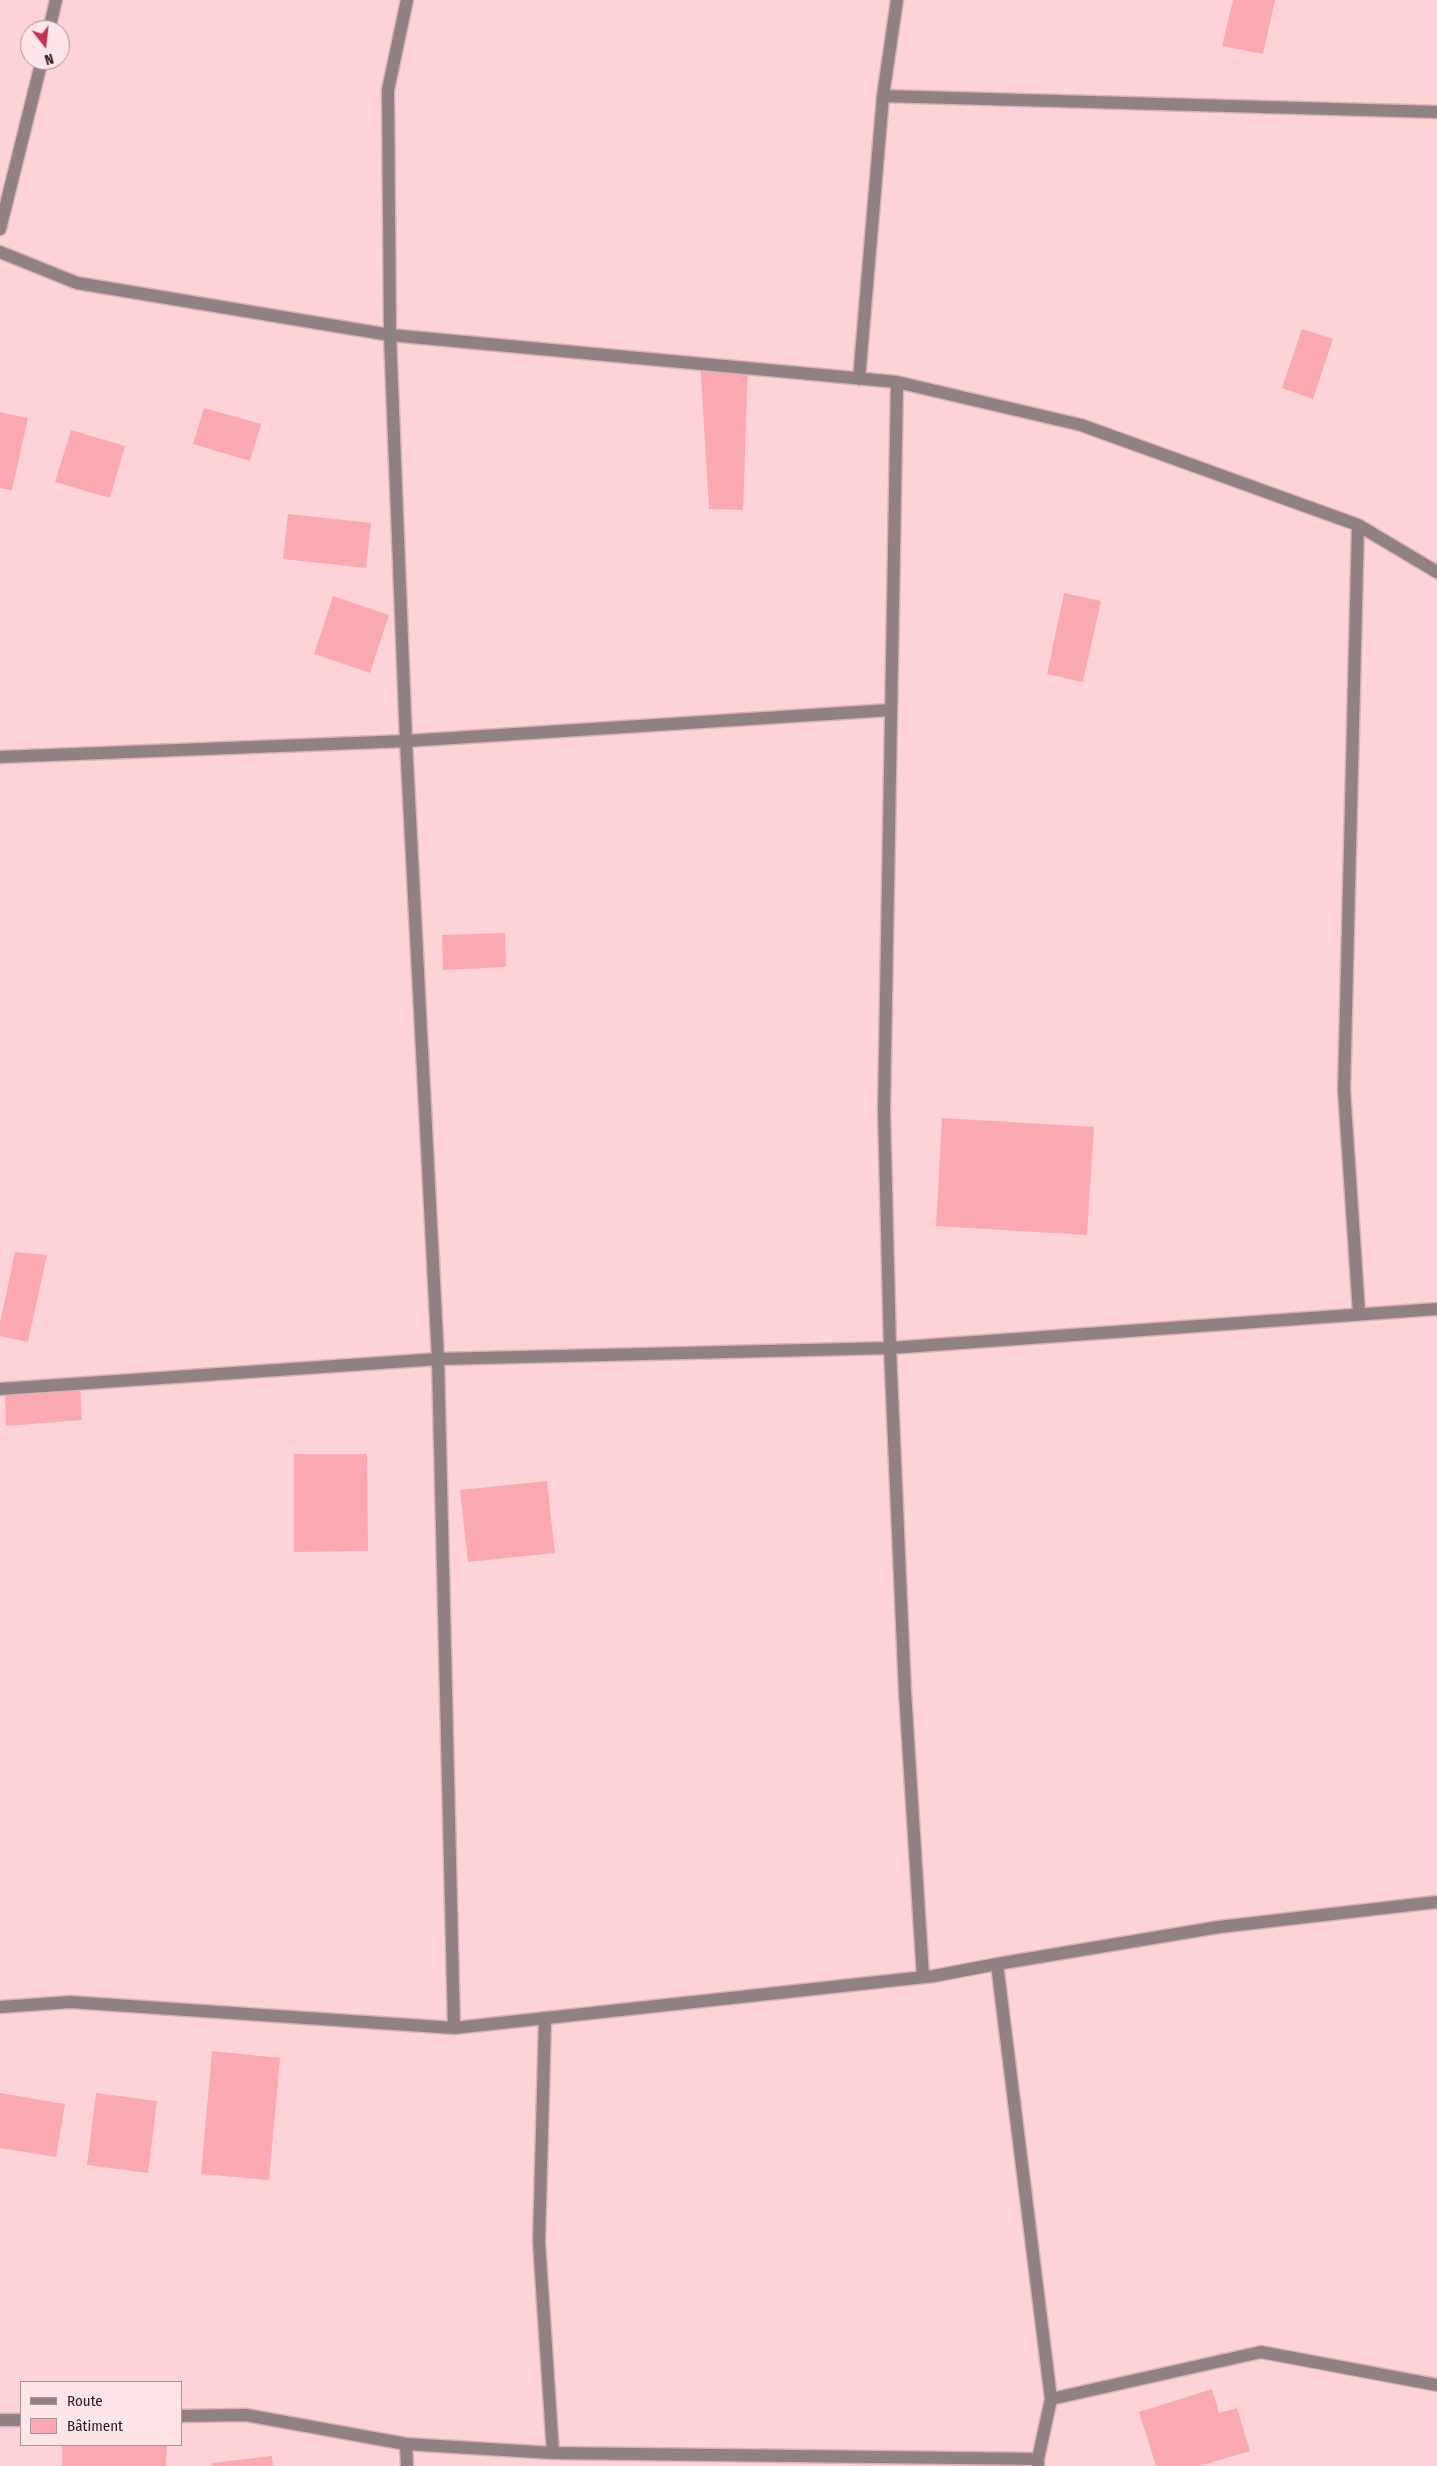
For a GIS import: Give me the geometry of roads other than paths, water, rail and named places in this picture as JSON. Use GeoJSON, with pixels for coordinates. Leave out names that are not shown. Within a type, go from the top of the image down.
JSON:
{"type":"FeatureCollection","features":[{"type":"Feature","properties":{"kind":"street"},"geometry":{"type":"LineString","coordinates":[[51,20],[56,0]]}},
{"type":"Feature","properties":{"kind":"street"},"geometry":{"type":"LineString","coordinates":[[407,0],[388,90],[390,335],[406,740],[438,1359],[454,2028]]}},
{"type":"Feature","properties":{"kind":"street"},"geometry":{"type":"LineString","coordinates":[[859,379],[883,96],[897,0]]}},
{"type":"Feature","properties":{"kind":"street"},"geometry":{"type":"LineString","coordinates":[[0,230],[40,70]]}},
{"type":"Feature","properties":{"kind":"street"},"geometry":{"type":"LineString","coordinates":[[883,96],[1437,112]]}},
{"type":"Feature","properties":{"kind":"street"},"geometry":{"type":"LineString","coordinates":[[0,252],[77,283],[390,335],[897,382],[1081,425],[1358,525],[1437,572]]}},
{"type":"Feature","properties":{"kind":"street"},"geometry":{"type":"LineString","coordinates":[[897,382],[884,1110],[890,1348],[905,1692],[923,1977]]}},
{"type":"Feature","properties":{"kind":"street"},"geometry":{"type":"LineString","coordinates":[[1358,525],[1344,1090],[1359,1313]]}},
{"type":"Feature","properties":{"kind":"street"},"geometry":{"type":"LineString","coordinates":[[0,757],[406,740],[890,710]]}},
{"type":"Feature","properties":{"kind":"street"},"geometry":{"type":"LineString","coordinates":[[0,1389],[438,1359],[890,1348],[1359,1313],[1437,1309]]}},
{"type":"Feature","properties":{"kind":"street"},"geometry":{"type":"LineString","coordinates":[[0,2007],[70,2002],[454,2028],[923,1977],[1219,1927],[1437,1902]]}},
{"type":"Feature","properties":{"kind":"street"},"geometry":{"type":"LineString","coordinates":[[182,2416],[246,2415],[406,2444],[553,2453],[734,2460],[1038,2463],[1051,2398],[997,1964]]}},
{"type":"Feature","properties":{"kind":"street"},"geometry":{"type":"LineString","coordinates":[[545,2018],[539,2242],[553,2453]]}},
{"type":"Feature","properties":{"kind":"street"},"geometry":{"type":"LineString","coordinates":[[1051,2398],[1261,2352],[1437,2385]]}},
{"type":"Feature","properties":{"kind":"street"},"geometry":{"type":"LineString","coordinates":[[0,2420],[20,2420]]}},
{"type":"Feature","properties":{"kind":"street"},"geometry":{"type":"LineString","coordinates":[[406,2444],[407,2466]]}}]}
